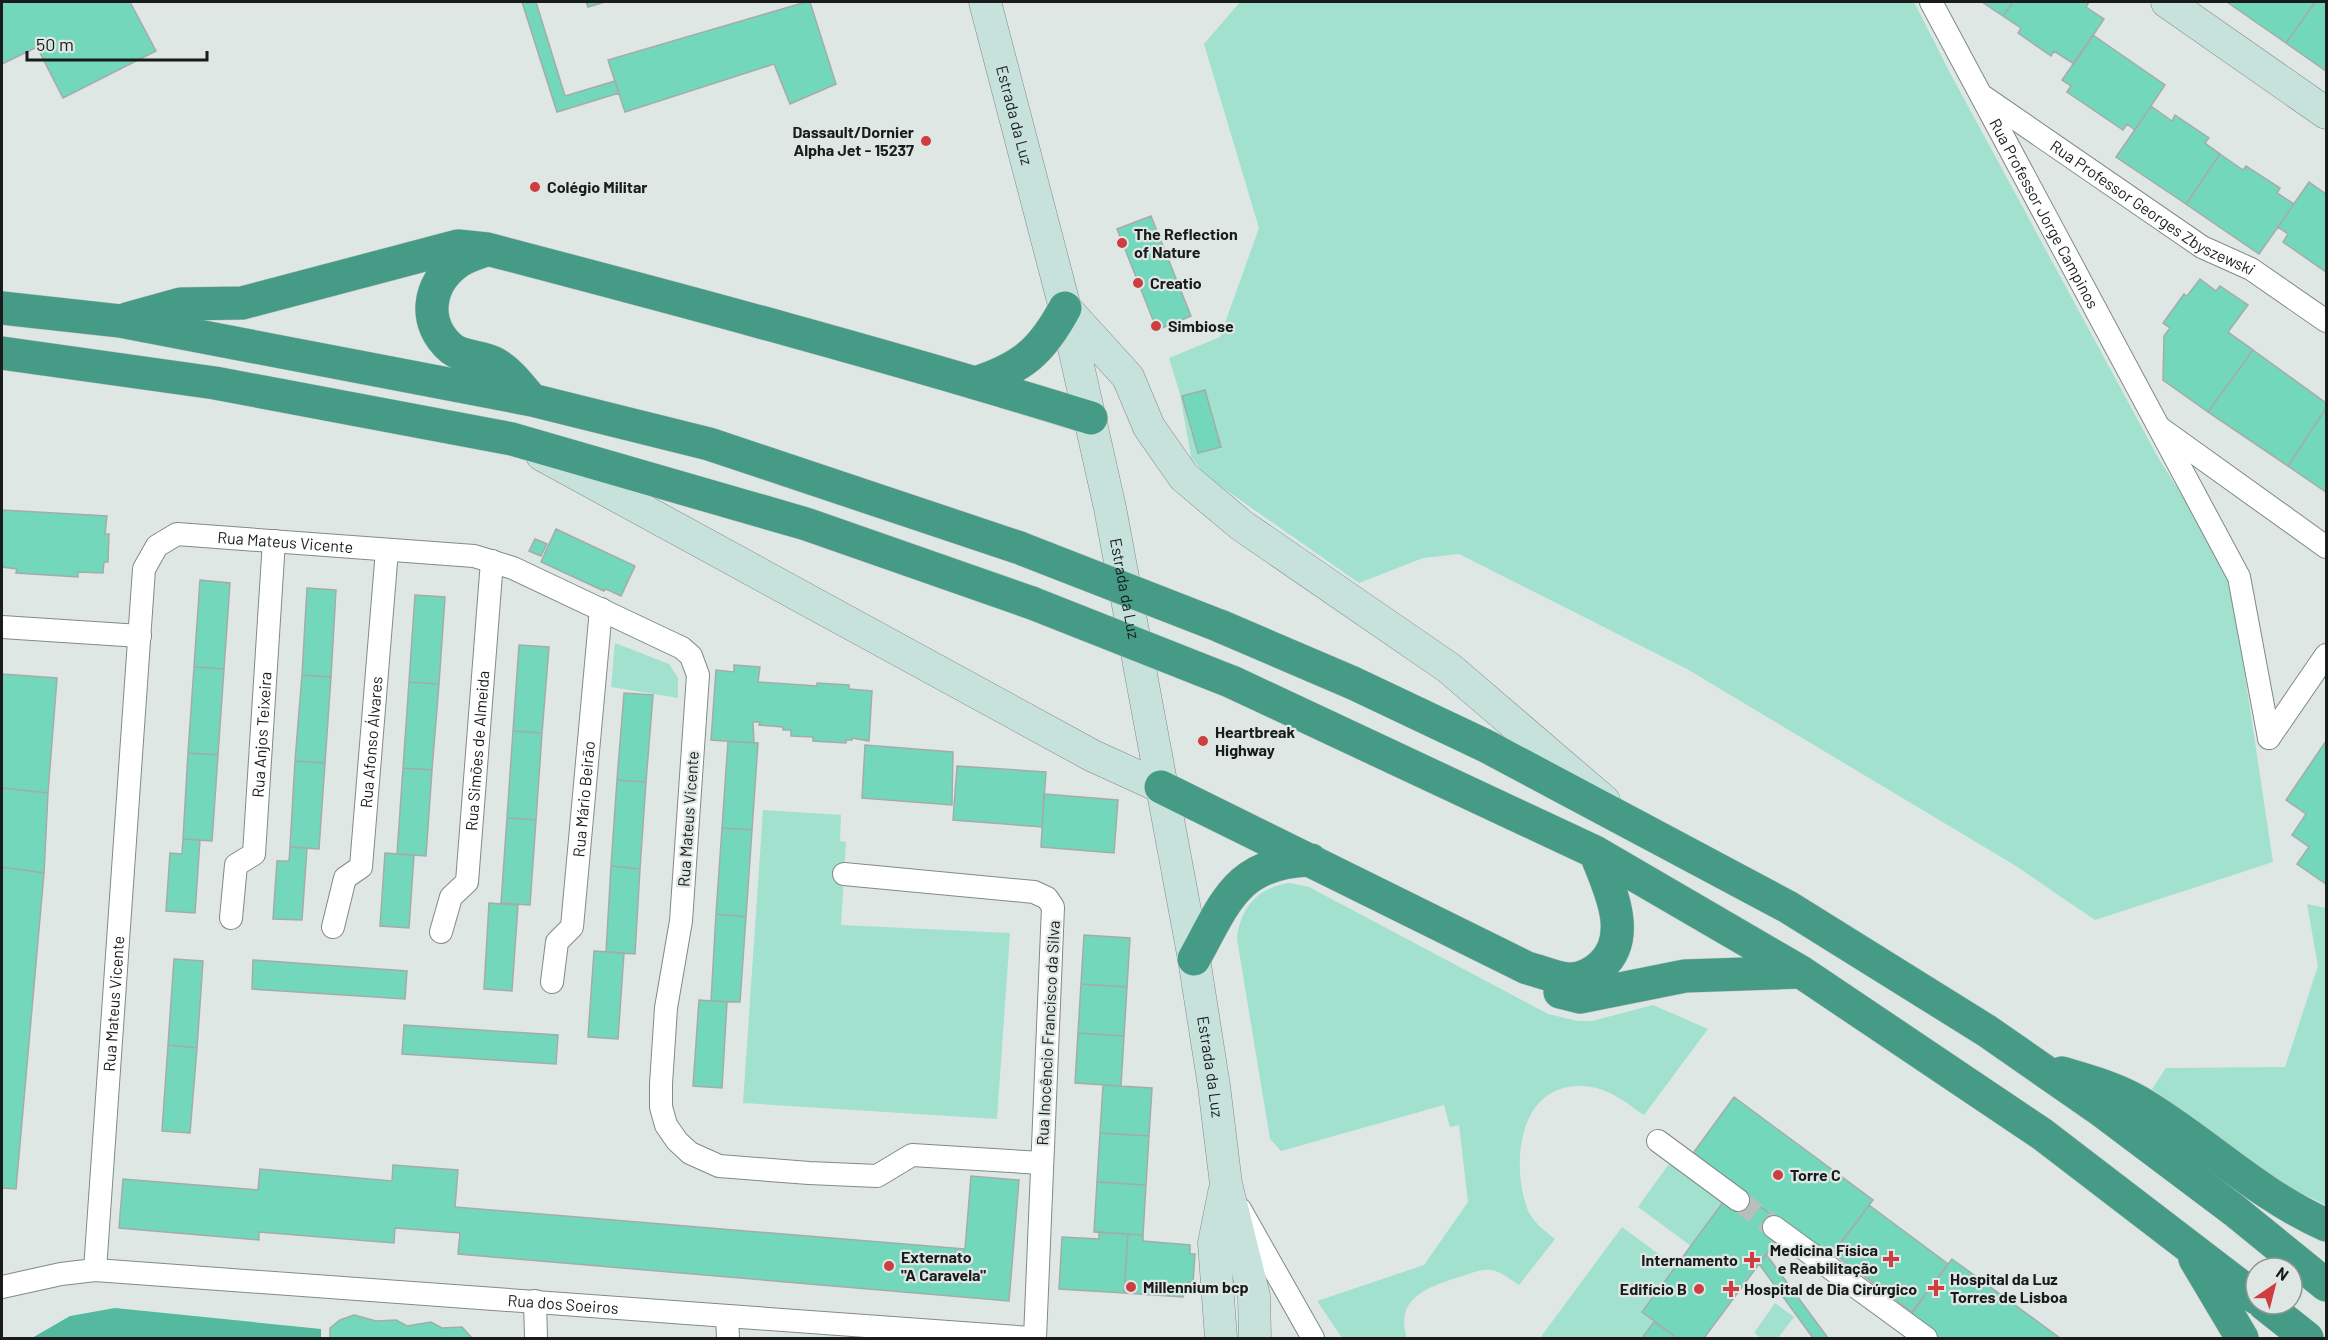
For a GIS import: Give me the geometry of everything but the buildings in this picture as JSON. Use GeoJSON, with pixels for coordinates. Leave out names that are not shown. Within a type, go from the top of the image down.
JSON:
{"type":"FeatureCollection","features":[{"type":"Feature","properties":{"kind":"highway"},"geometry":{"type":"LineString","coordinates":[[120,321],[180,304],[242,303],[458,246],[487,249],[975,382],[1091,418]]}},
{"type":"Feature","properties":{"kind":"highway"},"geometry":{"type":"LineString","coordinates":[[487,249],[459,261],[445,274],[432,294],[431,314],[438,333],[454,350],[496,363],[532,400]]}},
{"type":"Feature","properties":{"kind":"highway"},"geometry":{"type":"LineString","coordinates":[[2,308],[120,321],[532,400],[709,444],[1020,548],[1220,626],[1353,683],[1475,741],[1788,907],[1987,1031],[2102,1112],[2226,1204],[2326,1285]]}},
{"type":"Feature","properties":{"kind":"highway"},"geometry":{"type":"LineString","coordinates":[[975,382],[1004,374],[1030,358],[1051,335],[1065,308]]}},
{"type":"Feature","properties":{"kind":"highway"},"geometry":{"type":"LineString","coordinates":[[2,353],[215,383],[512,439],[806,524],[1032,603],[1232,682],[1594,852],[1801,972],[2042,1134],[2244,1289]]}},
{"type":"Feature","properties":{"kind":"highway"},"geometry":{"type":"LineString","coordinates":[[1161,787],[1527,968],[1569,979],[1594,973],[1609,958],[1617,932],[1614,899],[1594,852]]}},
{"type":"Feature","properties":{"kind":"highway"},"geometry":{"type":"LineString","coordinates":[[1194,959],[1222,907],[1248,876],[1270,865],[1311,860]]}},
{"type":"Feature","properties":{"kind":"highway"},"geometry":{"type":"LineString","coordinates":[[1527,968],[1552,989],[1580,997],[1685,976],[1801,972]]}},
{"type":"Feature","properties":{"kind":"highway"},"geometry":{"type":"LineString","coordinates":[[2035,1065],[2108,1087],[2138,1101],[2172,1123],[2249,1182],[2326,1225]]}},
{"type":"Feature","properties":{"kind":"highway"},"geometry":{"type":"LineString","coordinates":[[2185,1242],[2242,1338]]}},
{"type":"Feature","properties":{"kind":"highway"},"geometry":{"type":"LineString","coordinates":[[2279,1316],[2307,1338]]}},
{"type":"Feature","properties":{"kind":"main road","name":"Estrada da Luz"},"geometry":{"type":"LineString","coordinates":[[985,2],[1065,308],[1110,508],[1194,959],[1214,1086],[1226,1184],[1254,1296],[1255,1338]]}},
{"type":"Feature","properties":{"kind":"main road"},"geometry":{"type":"LineString","coordinates":[[2167,2],[2326,113]]}},
{"type":"Feature","properties":{"kind":"main road"},"geometry":{"type":"LineString","coordinates":[[1065,308],[1128,377],[1149,427],[1184,477],[1240,525],[1449,669],[1632,825]]}},
{"type":"Feature","properties":{"kind":"main road"},"geometry":{"type":"LineString","coordinates":[[512,439],[1093,756],[1161,787]]}},
{"type":"Feature","properties":{"kind":"main road","name":"Estrada da Luz"},"geometry":{"type":"LineString","coordinates":[[1221,1338],[1214,1243],[1226,1184]]}},
{"type":"Feature","properties":{"kind":"street","name":"Rua Professor Jorge Campinos"},"geometry":{"type":"LineString","coordinates":[[1931,2],[2239,577],[2269,738],[2326,655]]}},
{"type":"Feature","properties":{"kind":"street","name":"Rua Professor Georges Zbyszewski"},"geometry":{"type":"LineString","coordinates":[[1980,94],[2202,247],[2251,269],[2326,321]]}},
{"type":"Feature","properties":{"kind":"street","name":"Rua Professor Jorge Campinos"},"geometry":{"type":"LineString","coordinates":[[2157,426],[2326,547]]}},
{"type":"Feature","properties":{"kind":"street","name":"Rua Mateus Vicente"},"geometry":{"type":"LineString","coordinates":[[95,1270],[144,569],[149,556],[167,538],[177,534],[474,556],[492,561],[601,609],[682,648],[691,656],[698,675],[681,921],[666,1008],[661,1084],[661,1107],[666,1125],[677,1141],[690,1153],[719,1166],[877,1176],[912,1155],[1042,1163]]}},
{"type":"Feature","properties":{"kind":"street","name":"Rua Anjos Teixeira"},"geometry":{"type":"LineString","coordinates":[[231,918],[236,864],[254,854],[274,541]]}},
{"type":"Feature","properties":{"kind":"street","name":"Rua Afonso Álvares"},"geometry":{"type":"LineString","coordinates":[[333,927],[345,878],[361,867],[387,549]]}},
{"type":"Feature","properties":{"kind":"street","name":"Rua Simões de Almeida"},"geometry":{"type":"LineString","coordinates":[[441,932],[451,897],[468,882],[492,561]]}},
{"type":"Feature","properties":{"kind":"street","name":"Rua Mário Beirão"},"geometry":{"type":"LineString","coordinates":[[552,982],[557,942],[572,927],[601,609]]}},
{"type":"Feature","properties":{"kind":"street"},"geometry":{"type":"LineString","coordinates":[[2,627],[140,636]]}},
{"type":"Feature","properties":{"kind":"street","name":"Rua Inocêncio Francisco da Silva"},"geometry":{"type":"LineString","coordinates":[[844,874],[1034,892],[1050,901],[1053,911],[1033,1338]]}},
{"type":"Feature","properties":{"kind":"street"},"geometry":{"type":"LineString","coordinates":[[1658,1141],[1738,1200]]}},
{"type":"Feature","properties":{"kind":"street"},"geometry":{"type":"LineString","coordinates":[[1226,1184],[1313,1338]]}},
{"type":"Feature","properties":{"kind":"street"},"geometry":{"type":"LineString","coordinates":[[1774,1227],[1926,1338]]}},
{"type":"Feature","properties":{"kind":"street","name":"Rua dos Soeiros"},"geometry":{"type":"LineString","coordinates":[[2,1287],[60,1274],[95,1270],[535,1301],[992,1337],[1033,1338]]}},
{"type":"Feature","properties":{"kind":"street"},"geometry":{"type":"LineString","coordinates":[[535,1301],[536,1338]]}},
{"type":"Feature","properties":{"kind":"street"},"geometry":{"type":"LineString","coordinates":[[727,1316],[728,1338]]}},
{"type":"Feature","properties":{"kind":"green space"},"geometry":{"type":"Polygon","coordinates":[[[1240,2],[1914,2],[2160,461],[2197,518],[2232,589],[2273,862],[2095,920],[2016,866],[1687,669],[1459,554],[1423,558],[1359,583],[1206,476],[1191,457],[1180,394],[1169,358],[1220,337],[1259,228],[1204,44],[1240,2]]]}},
{"type":"Feature","properties":{"kind":"green space"},"geometry":{"type":"Polygon","coordinates":[[[615,643],[669,664],[678,678],[678,698],[611,687],[615,643]]]}},
{"type":"Feature","properties":{"kind":"green space"},"geometry":{"type":"Polygon","coordinates":[[[763,810],[841,815],[840,841],[846,842],[841,925],[1010,933],[997,1119],[743,1103],[763,810]]]}},
{"type":"Feature","properties":{"kind":"green space"},"geometry":{"type":"Polygon","coordinates":[[[1290,883],[1309,887],[1548,1014],[1578,1021],[1592,1021],[1653,1005],[1708,1029],[1644,1115],[1615,1096],[1596,1088],[1571,1086],[1551,1093],[1537,1105],[1527,1123],[1521,1143],[1522,1188],[1532,1217],[1555,1239],[1519,1285],[1499,1272],[1487,1270],[1436,1285],[1416,1296],[1405,1313],[1404,1324],[1407,1338],[1342,1338],[1317,1301],[1424,1265],[1468,1202],[1459,1125],[1450,1127],[1444,1105],[1281,1151],[1270,1139],[1237,939],[1242,918],[1253,901],[1269,889],[1290,883]]]}},
{"type":"Feature","properties":{"kind":"green space"},"geometry":{"type":"Polygon","coordinates":[[[2307,904],[2326,908],[2326,1205],[2273,1180],[2152,1089],[2166,1068],[2285,1067],[2318,966],[2307,904]]]}},
{"type":"Feature","properties":{"kind":"green space"},"geometry":{"type":"Polygon","coordinates":[[[1671,1161],[1724,1201],[1691,1246],[1638,1207],[1671,1161]]]}},
{"type":"Feature","properties":{"kind":"green space"},"geometry":{"type":"Polygon","coordinates":[[[1622,1227],[1675,1266],[1642,1312],[1654,1322],[1642,1338],[1540,1338],[1622,1227]]]}},
{"type":"Feature","properties":{"kind":"green space"},"geometry":{"type":"Polygon","coordinates":[[[1775,1303],[1794,1317],[1778,1338],[1761,1338],[1754,1333],[1775,1303]]]}},
{"type":"Feature","properties":{"kind":"green space"},"geometry":{"type":"Polygon","coordinates":[[[115,1308],[321,1329],[321,1338],[32,1338],[70,1316],[115,1308]]]}},
{"type":"Feature","properties":{"kind":"tunnel"},"geometry":{"type":"LineString","coordinates":[[1738,1200],[1774,1227]]}},
{"type":"Feature","properties":{"kind":"place","name":"Dassault/Dornier Alpha Jet - 15237"},"geometry":{"type":"Point","coordinates":[926,141]}},
{"type":"Feature","properties":{"kind":"place","name":"Colégio Militar"},"geometry":{"type":"Point","coordinates":[535,187]}},
{"type":"Feature","properties":{"kind":"place","name":"The Reflection of Nature"},"geometry":{"type":"Point","coordinates":[1122,243]}},
{"type":"Feature","properties":{"kind":"place","name":"Creatio"},"geometry":{"type":"Point","coordinates":[1138,283]}},
{"type":"Feature","properties":{"kind":"place","name":"Simbiose"},"geometry":{"type":"Point","coordinates":[1156,326]}},
{"type":"Feature","properties":{"kind":"place","name":"Heartbreak Highway"},"geometry":{"type":"Point","coordinates":[1203,741]}},
{"type":"Feature","properties":{"kind":"place","name":"Torre C"},"geometry":{"type":"Point","coordinates":[1778,1175]}},
{"type":"Feature","properties":{"kind":"place","name":"Medicina Física e Reabilitação"},"geometry":{"type":"Point","coordinates":[1891,1259]}},
{"type":"Feature","properties":{"kind":"place","name":"Internamento"},"geometry":{"type":"Point","coordinates":[1752,1260]}},
{"type":"Feature","properties":{"kind":"place","name":"Externato \"A Caravela\""},"geometry":{"type":"Point","coordinates":[889,1266]}},
{"type":"Feature","properties":{"kind":"place","name":"Millennium bcp"},"geometry":{"type":"Point","coordinates":[1131,1287]}},
{"type":"Feature","properties":{"kind":"place","name":"Hospital da Luz Torres de Lisboa"},"geometry":{"type":"Point","coordinates":[1936,1288]}},
{"type":"Feature","properties":{"kind":"place","name":"Edifício B"},"geometry":{"type":"Point","coordinates":[1699,1289]}},
{"type":"Feature","properties":{"kind":"place","name":"Hospital de Dia Cirúrgico"},"geometry":{"type":"Point","coordinates":[1731,1289]}}]}
